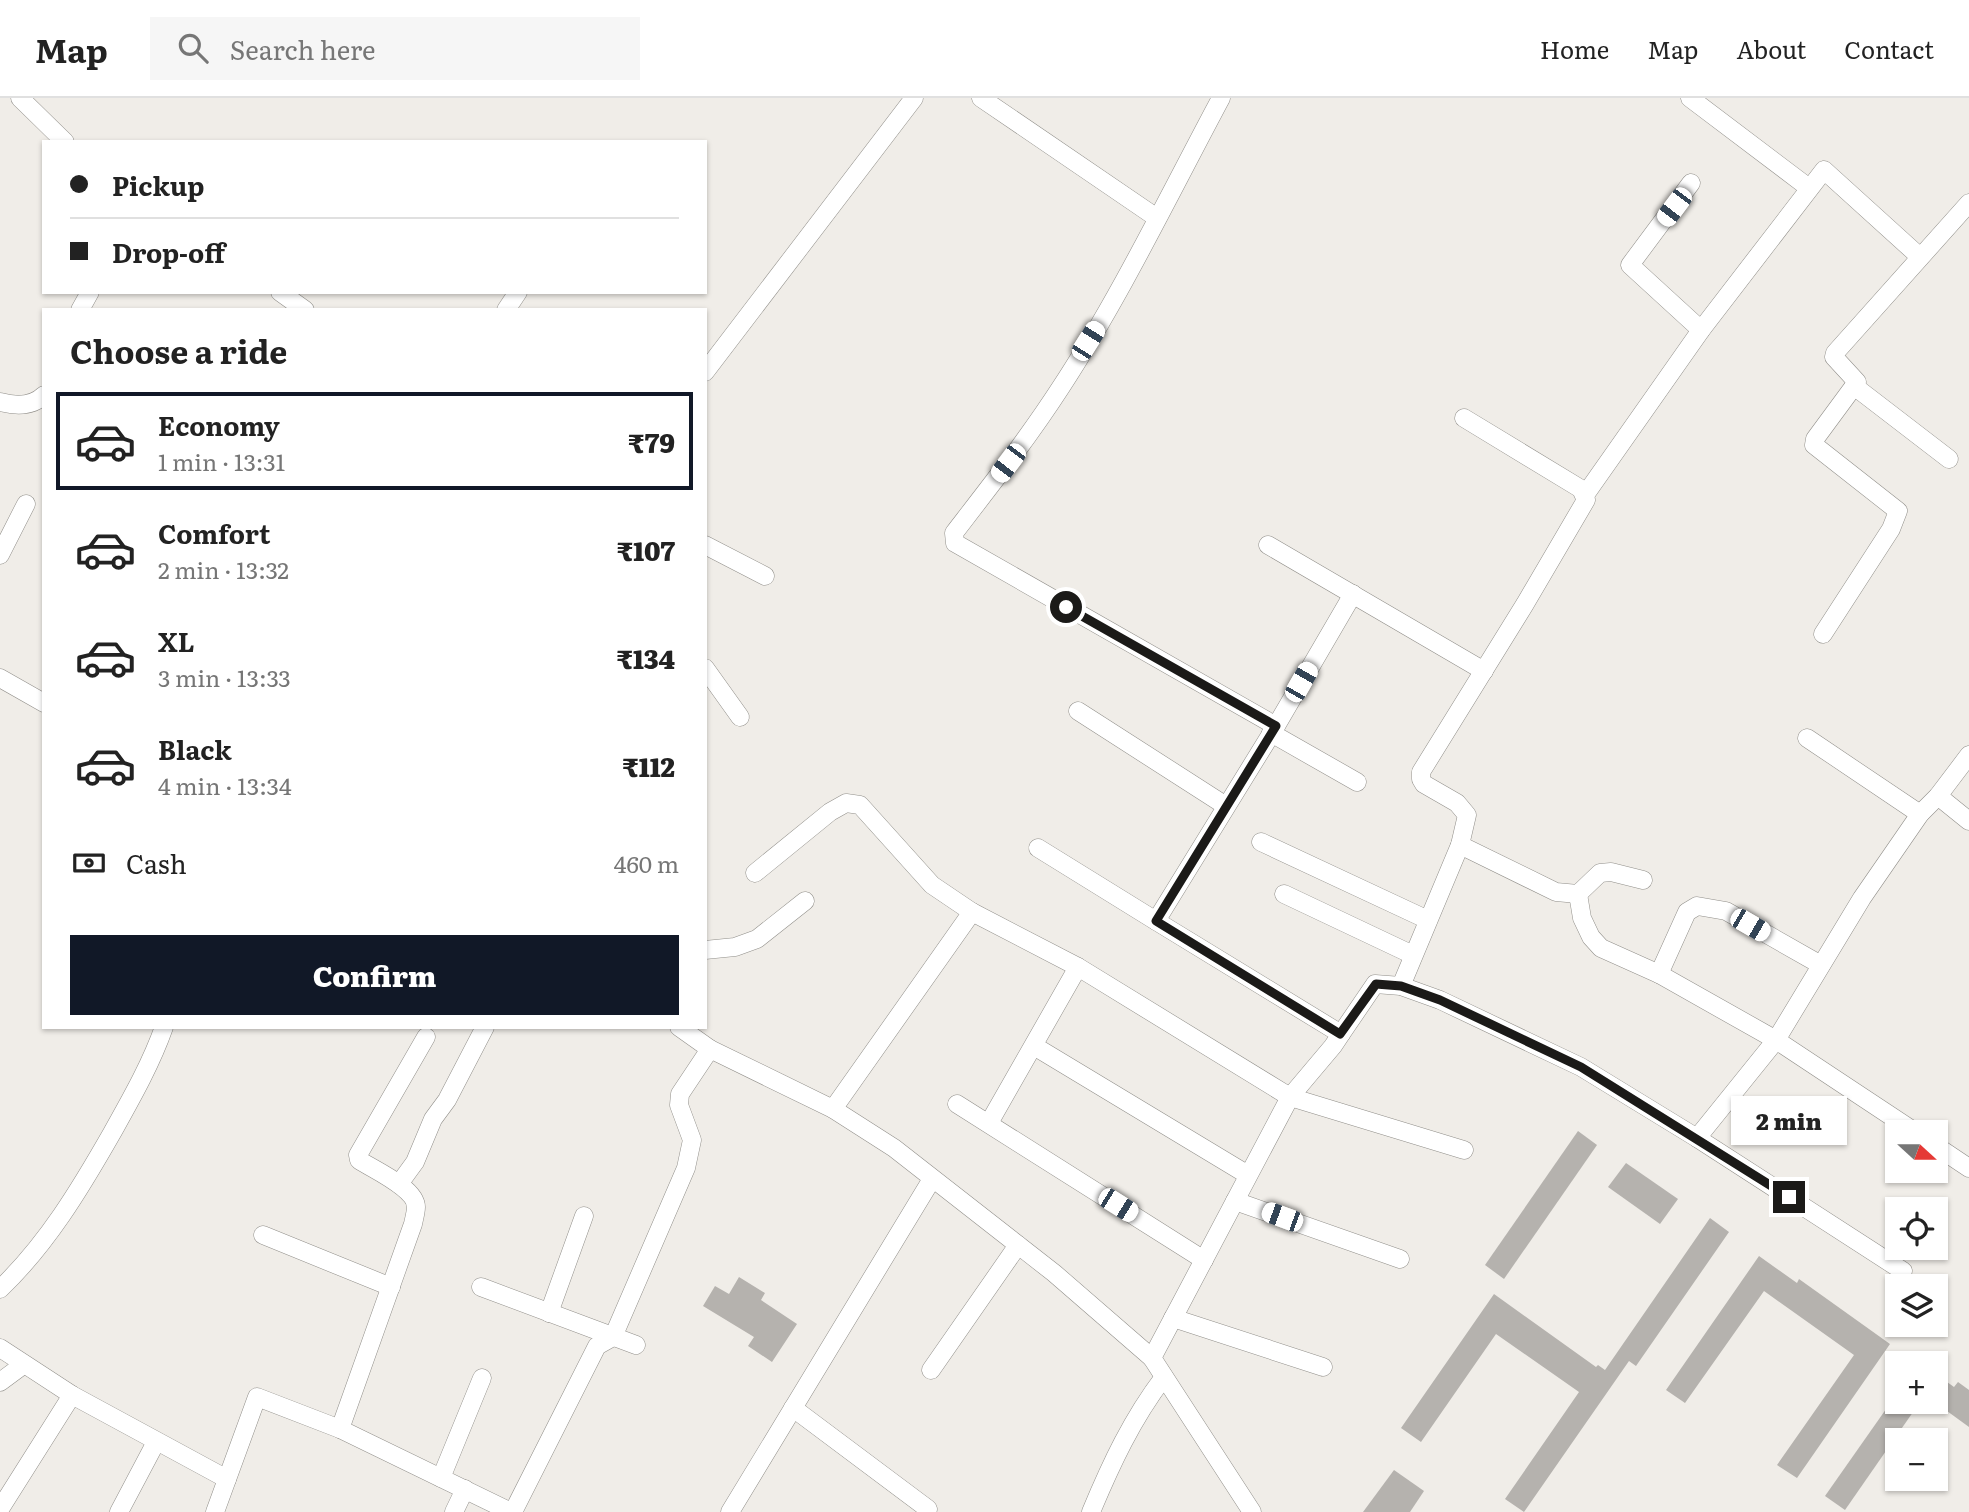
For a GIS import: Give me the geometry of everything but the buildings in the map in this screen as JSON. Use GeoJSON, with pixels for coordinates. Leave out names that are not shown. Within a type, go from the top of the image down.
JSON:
{"type":"FeatureCollection","features":[{"type":"Feature","properties":{"kind":"street"},"geometry":{"type":"LineString","coordinates":[[20,98],[63,140]]}},
{"type":"Feature","properties":{"kind":"street"},"geometry":{"type":"LineString","coordinates":[[707,369],[914,98]]}},
{"type":"Feature","properties":{"kind":"street"},"geometry":{"type":"LineString","coordinates":[[981,98],[1157,218]]}},
{"type":"Feature","properties":{"kind":"street"},"geometry":{"type":"LineString","coordinates":[[1221,98],[1107,311],[1063,385],[1031,432],[954,533],[953,538],[955,543],[1357,782]]}},
{"type":"Feature","properties":{"kind":"street"},"geometry":{"type":"LineString","coordinates":[[1690,98],[1809,188]]}},
{"type":"Feature","properties":{"kind":"street"},"geometry":{"type":"LineString","coordinates":[[1585,495],[1701,330],[1824,170],[1920,257]]}},
{"type":"Feature","properties":{"kind":"street"},"geometry":{"type":"LineString","coordinates":[[1691,183],[1630,265],[1701,330]]}},
{"type":"Feature","properties":{"kind":"street"},"geometry":{"type":"LineString","coordinates":[[1823,634],[1897,518],[1896,507],[1814,445],[1815,439],[1857,382],[1834,357],[1838,347],[1969,204]]}},
{"type":"Feature","properties":{"kind":"street"},"geometry":{"type":"LineString","coordinates":[[283,294],[302,308]]}},
{"type":"Feature","properties":{"kind":"street"},"geometry":{"type":"LineString","coordinates":[[1854,386],[1949,459]]}},
{"type":"Feature","properties":{"kind":"street"},"geometry":{"type":"LineString","coordinates":[[0,402],[18,406],[38,401],[42,397]]}},
{"type":"Feature","properties":{"kind":"street"},"geometry":{"type":"LineString","coordinates":[[1401,986],[1460,845],[1467,815],[1457,803],[1424,784],[1421,772],[1585,505],[1585,495],[1581,489],[1464,418]]}},
{"type":"Feature","properties":{"kind":"street"},"geometry":{"type":"LineString","coordinates":[[0,555],[26,504]]}},
{"type":"Feature","properties":{"kind":"street"},"geometry":{"type":"LineString","coordinates":[[1268,545],[1484,671]]}},
{"type":"Feature","properties":{"kind":"street"},"geometry":{"type":"LineString","coordinates":[[707,546],[765,576]]}},
{"type":"Feature","properties":{"kind":"street"},"geometry":{"type":"LineString","coordinates":[[1156,921],[1353,594]]}},
{"type":"Feature","properties":{"kind":"street"},"geometry":{"type":"LineString","coordinates":[[707,671],[740,717]]}},
{"type":"Feature","properties":{"kind":"street"},"geometry":{"type":"LineString","coordinates":[[0,678],[42,702]]}},
{"type":"Feature","properties":{"kind":"street"},"geometry":{"type":"LineString","coordinates":[[1078,711],[1226,806]]}},
{"type":"Feature","properties":{"kind":"street"},"geometry":{"type":"LineString","coordinates":[[1807,738],[1920,814]]}},
{"type":"Feature","properties":{"kind":"street"},"geometry":{"type":"LineString","coordinates":[[1698,1138],[1776,1040],[1862,898],[1920,814],[1938,796],[1969,755]]}},
{"type":"Feature","properties":{"kind":"street"},"geometry":{"type":"LineString","coordinates":[[1938,796],[1969,821]]}},
{"type":"Feature","properties":{"kind":"street"},"geometry":{"type":"LineString","coordinates":[[755,873],[830,812],[846,803],[860,805],[932,885],[972,912],[1078,967],[1290,1097],[1464,1150]]}},
{"type":"Feature","properties":{"kind":"street"},"geometry":{"type":"LineString","coordinates":[[1261,842],[1428,920]]}},
{"type":"Feature","properties":{"kind":"street"},"geometry":{"type":"LineString","coordinates":[[1460,845],[1556,892],[1578,894],[1600,873],[1611,872],[1643,880]]}},
{"type":"Feature","properties":{"kind":"street"},"geometry":{"type":"LineString","coordinates":[[1038,848],[1340,1034]]}},
{"type":"Feature","properties":{"kind":"street"},"geometry":{"type":"LineString","coordinates":[[1283,894],[1413,955]]}},
{"type":"Feature","properties":{"kind":"street"},"geometry":{"type":"LineString","coordinates":[[1578,894],[1582,918],[1591,937],[1601,948],[1659,974],[1776,1040],[1897,1120]]}},
{"type":"Feature","properties":{"kind":"street"},"geometry":{"type":"LineString","coordinates":[[707,950],[735,947],[757,939],[805,901]]}},
{"type":"Feature","properties":{"kind":"street"},"geometry":{"type":"LineString","coordinates":[[1659,974],[1687,912],[1697,906],[1726,911],[1821,965]]}},
{"type":"Feature","properties":{"kind":"street"},"geometry":{"type":"LineString","coordinates":[[833,1109],[972,912]]}},
{"type":"Feature","properties":{"kind":"street"},"geometry":{"type":"LineString","coordinates":[[989,1123],[1078,967]]}},
{"type":"Feature","properties":{"kind":"street"},"geometry":{"type":"LineString","coordinates":[[1152,1359],[1290,1097],[1333,1046],[1376,984],[1401,986],[1440,1000],[1581,1067],[1698,1138],[1903,1270]]}},
{"type":"Feature","properties":{"kind":"street"},"geometry":{"type":"LineString","coordinates":[[4,1279],[46,1239],[77,1193],[139,1082],[162,1029]]}},
{"type":"Feature","properties":{"kind":"street"},"geometry":{"type":"LineString","coordinates":[[399,1184],[415,1162],[432,1119],[447,1100],[484,1029]]}},
{"type":"Feature","properties":{"kind":"street"},"geometry":{"type":"LineString","coordinates":[[682,1029],[710,1049],[833,1109],[894,1148],[1054,1273],[1152,1359],[1252,1512]]}},
{"type":"Feature","properties":{"kind":"street"},"geometry":{"type":"LineString","coordinates":[[341,1429],[417,1205],[411,1194],[359,1160],[358,1155],[426,1037]]}},
{"type":"Feature","properties":{"kind":"street"},"geometry":{"type":"LineString","coordinates":[[1034,1046],[1248,1175]]}},
{"type":"Feature","properties":{"kind":"street"},"geometry":{"type":"LineString","coordinates":[[215,1512],[257,1397],[341,1429],[512,1512],[597,1346],[613,1337],[686,1168],[692,1140],[679,1105],[680,1094],[710,1049]]}},
{"type":"Feature","properties":{"kind":"street"},"geometry":{"type":"LineString","coordinates":[[957,1104],[1204,1260]]}},
{"type":"Feature","properties":{"kind":"street"},"geometry":{"type":"LineString","coordinates":[[1948,1154],[1969,1168]]}},
{"type":"Feature","properties":{"kind":"street"},"geometry":{"type":"LineString","coordinates":[[730,1512],[932,1179]]}},
{"type":"Feature","properties":{"kind":"street"},"geometry":{"type":"LineString","coordinates":[[1235,1201],[1400,1259]]}},
{"type":"Feature","properties":{"kind":"street"},"geometry":{"type":"LineString","coordinates":[[549,1313],[584,1216]]}},
{"type":"Feature","properties":{"kind":"street"},"geometry":{"type":"LineString","coordinates":[[263,1235],[391,1287]]}},
{"type":"Feature","properties":{"kind":"street"},"geometry":{"type":"LineString","coordinates":[[931,1370],[1018,1245]]}},
{"type":"Feature","properties":{"kind":"street"},"geometry":{"type":"LineString","coordinates":[[481,1287],[636,1345]]}},
{"type":"Feature","properties":{"kind":"street"},"geometry":{"type":"LineString","coordinates":[[1173,1318],[1323,1367]]}},
{"type":"Feature","properties":{"kind":"street"},"geometry":{"type":"LineString","coordinates":[[0,1348],[72,1395],[227,1479]]}},
{"type":"Feature","properties":{"kind":"street"},"geometry":{"type":"LineString","coordinates":[[0,1382],[23,1365]]}},
{"type":"Feature","properties":{"kind":"street"},"geometry":{"type":"LineString","coordinates":[[1090,1512],[1124,1438],[1144,1403],[1164,1377]]}},
{"type":"Feature","properties":{"kind":"street"},"geometry":{"type":"LineString","coordinates":[[441,1478],[482,1378]]}},
{"type":"Feature","properties":{"kind":"street"},"geometry":{"type":"LineString","coordinates":[[0,1509],[72,1395]]}},
{"type":"Feature","properties":{"kind":"street"},"geometry":{"type":"LineString","coordinates":[[793,1408],[928,1509]]}},
{"type":"Feature","properties":{"kind":"street"},"geometry":{"type":"LineString","coordinates":[[119,1512],[156,1442]]}},
{"type":"Feature","properties":{"kind":"street"},"geometry":{"type":"LineString","coordinates":[[454,1512],[465,1489]]}},
{"type":"Feature","properties":{"kind":"route"},"geometry":{"type":"LineString","coordinates":[[1066,607],[1276,726],[1156,921],[1340,1034],[1376,984],[1401,986],[1440,1000],[1581,1067],[1789,1197]]}}]}
